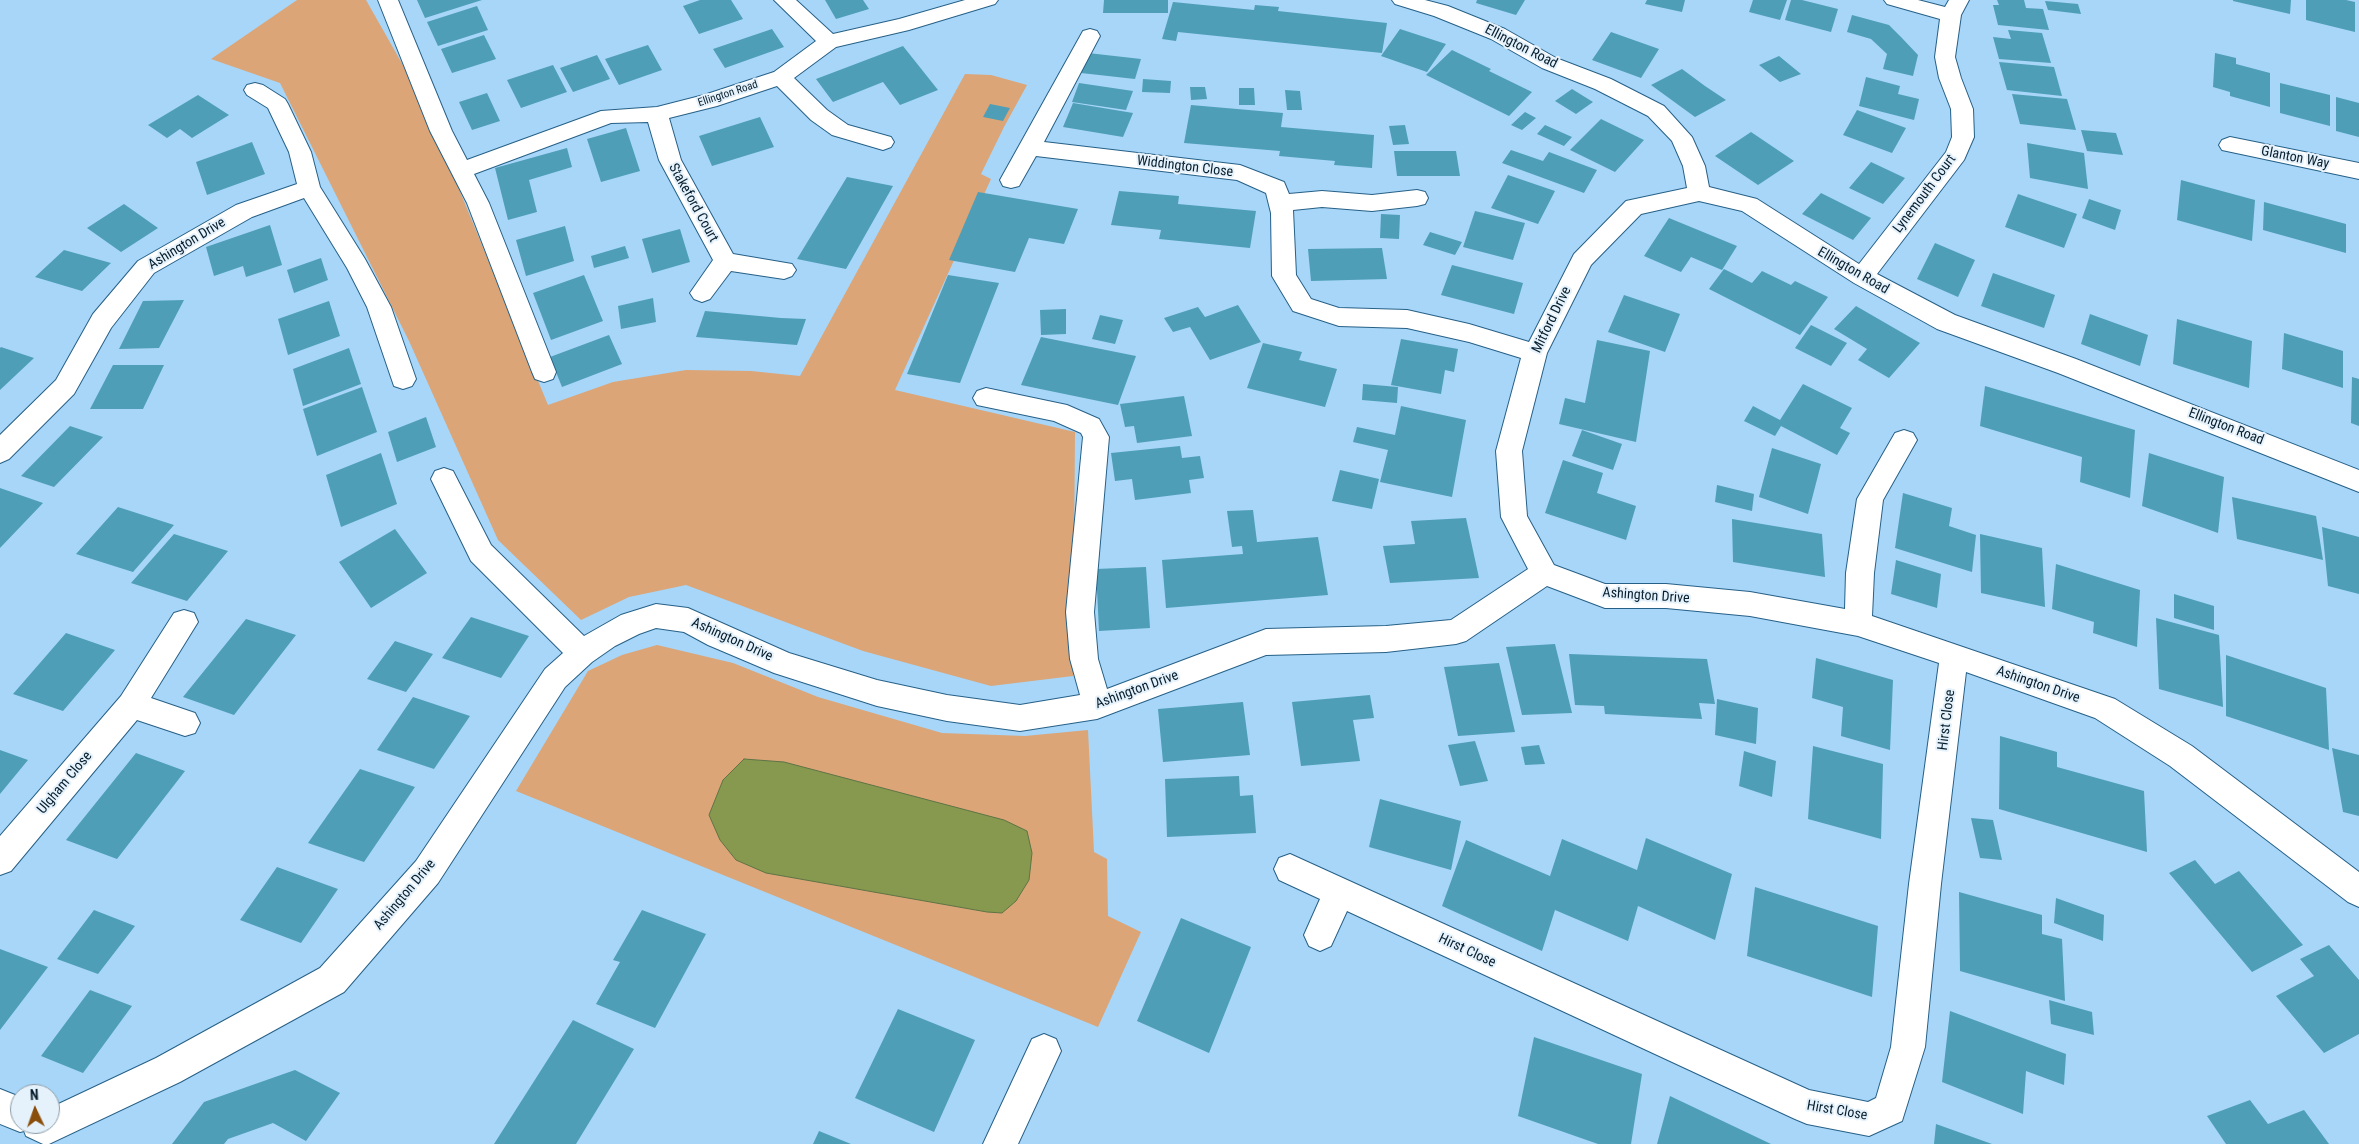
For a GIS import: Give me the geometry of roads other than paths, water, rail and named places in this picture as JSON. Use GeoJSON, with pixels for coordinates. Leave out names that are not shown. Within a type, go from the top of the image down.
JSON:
{"type":"FeatureCollection","features":[{"type":"Feature","properties":{"kind":"street"},"geometry":{"type":"LineString","coordinates":[[388,0],[442,131],[478,203],[544,372]]}},
{"type":"Feature","properties":{"kind":"street"},"geometry":{"type":"LineString","coordinates":[[784,0],[829,42]]}},
{"type":"Feature","properties":{"kind":"street","name":"Ellington Road"},"geometry":{"type":"LineString","coordinates":[[462,170],[609,116],[657,114],[709,101],[781,76],[829,42],[902,25],[988,0]]}},
{"type":"Feature","properties":{"kind":"street","name":"Ellington Road"},"geometry":{"type":"LineString","coordinates":[[1402,0],[1445,5],[1549,63],[1603,84],[1656,111],[1680,137],[1694,166],[1699,193],[1749,206],[1862,276],[1946,322],[2068,366],[2359,481]]}},
{"type":"Feature","properties":{"kind":"street","name":"Lynemouth Court"},"geometry":{"type":"LineString","coordinates":[[1862,276],[1956,155],[1963,137],[1962,109],[1950,78],[1946,56],[1955,8],[1894,0]]}},
{"type":"Feature","properties":{"kind":"street"},"geometry":{"type":"LineString","coordinates":[[1011,180],[1090,36]]}},
{"type":"Feature","properties":{"kind":"street"},"geometry":{"type":"LineString","coordinates":[[781,76],[819,115],[840,130],[883,142]]}},
{"type":"Feature","properties":{"kind":"street"},"geometry":{"type":"LineString","coordinates":[[255,90],[278,104],[300,152],[309,188],[357,264],[379,307],[403,379]]}},
{"type":"Feature","properties":{"kind":"street","name":"Stakeford Court"},"geometry":{"type":"LineString","coordinates":[[657,114],[670,160],[725,261]]}},
{"type":"Feature","properties":{"kind":"street","name":"Glanton Way"},"geometry":{"type":"LineString","coordinates":[[2230,145],[2359,171]]}},
{"type":"Feature","properties":{"kind":"street","name":"Widdington Close"},"geometry":{"type":"LineString","coordinates":[[1030,148],[1240,173],[1276,188],[1280,203]]}},
{"type":"Feature","properties":{"kind":"street","name":"Ashington Drive"},"geometry":{"type":"LineString","coordinates":[[3,446],[65,387],[102,321],[146,267],[244,210],[309,188]]}},
{"type":"Feature","properties":{"kind":"street","name":"Mitford Drive"},"geometry":{"type":"LineString","coordinates":[[1544,573],[1514,517],[1510,451],[1536,353],[1582,260],[1634,207],[1699,193]]}},
{"type":"Feature","properties":{"kind":"street"},"geometry":{"type":"LineString","coordinates":[[1417,198],[1372,203],[1322,200],[1280,203],[1284,276],[1302,305],[1339,317],[1407,320],[1469,333],[1536,353]]}},
{"type":"Feature","properties":{"kind":"street"},"geometry":{"type":"LineString","coordinates":[[702,293],[725,261],[784,270]]}},
{"type":"Feature","properties":{"kind":"street"},"geometry":{"type":"LineString","coordinates":[[986,398],[1058,412],[1090,426],[1096,437],[1080,612],[1084,659],[1097,706]]}},
{"type":"Feature","properties":{"kind":"street"},"geometry":{"type":"LineString","coordinates":[[1858,624],[1860,573],[1870,499],[1904,440]]}},
{"type":"Feature","properties":{"kind":"street"},"geometry":{"type":"LineString","coordinates":[[444,479],[481,553],[582,653]]}},
{"type":"Feature","properties":{"kind":"street","name":"Ashington Drive"},"geometry":{"type":"LineString","coordinates":[[60,1117],[168,1070],[332,980],[427,872],[556,678],[582,653],[605,638],[631,624],[656,616],[688,620],[718,636],[803,670],[877,693],[947,708],[1020,718],[1097,706],[1266,642],[1386,639],[1456,632],[1544,573],[1605,596],[1666,596],[1750,604],[1858,624],[1954,655],[2105,708],[2181,756],[2359,891]]}},
{"type":"Feature","properties":{"kind":"street","name":"Ulgham Close"},"geometry":{"type":"LineString","coordinates":[[0,860],[131,705],[184,622]]}},
{"type":"Feature","properties":{"kind":"street","name":"Hirst Close"},"geometry":{"type":"LineString","coordinates":[[1290,870],[1806,1107],[1869,1119],[1890,1109],[1908,1046],[1925,884],[1954,655]]}},
{"type":"Feature","properties":{"kind":"street"},"geometry":{"type":"LineString","coordinates":[[131,705],[185,723]]}},
{"type":"Feature","properties":{"kind":"street"},"geometry":{"type":"LineString","coordinates":[[1320,935],[1339,892]]}},
{"type":"Feature","properties":{"kind":"street"},"geometry":{"type":"LineString","coordinates":[[1000,1144],[1044,1051]]}}]}
